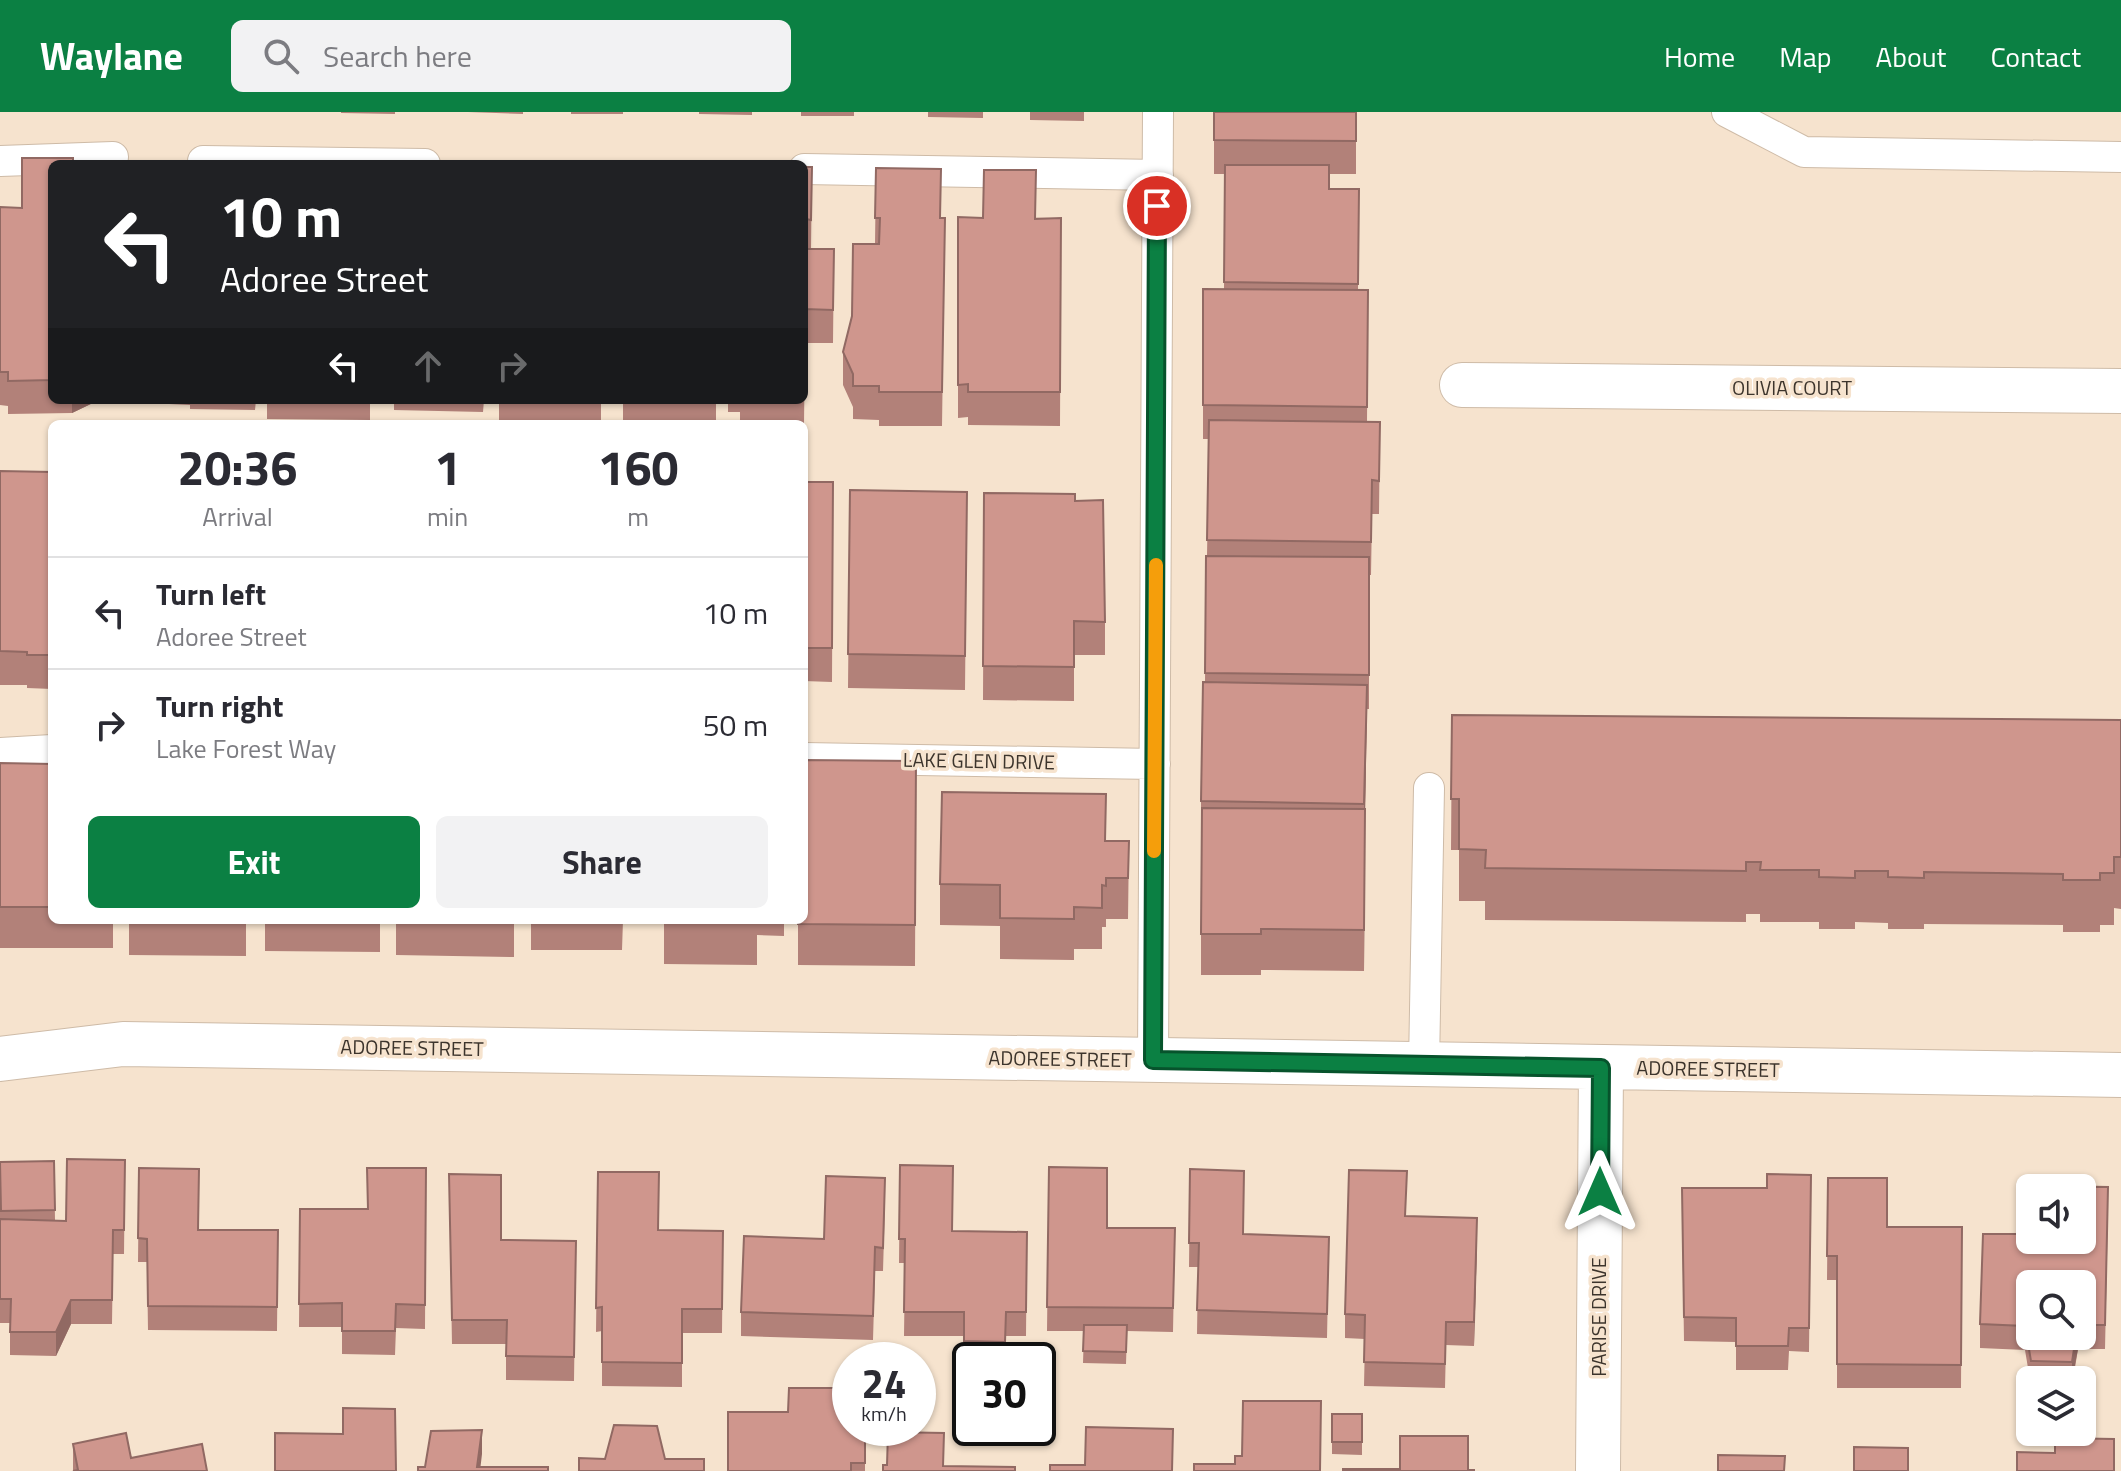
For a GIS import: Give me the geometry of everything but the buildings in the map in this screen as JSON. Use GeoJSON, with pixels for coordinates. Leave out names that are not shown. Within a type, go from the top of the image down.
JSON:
{"type":"FeatureCollection","features":[{"type":"Feature","properties":{"kind":"street","name":"OLIVIA COURT"},"geometry":{"type":"LineString","coordinates":[[1462,385],[2121,391]]}},
{"type":"Feature","properties":{"kind":"street","name":"ADOREE STREET"},"geometry":{"type":"LineString","coordinates":[[0,1059],[123,1044],[2121,1075]]}},
{"type":"Feature","properties":{"kind":"street","name":"PARISE DRIVE"},"geometry":{"type":"LineString","coordinates":[[1598,1471],[1601,1068]]}},
{"type":"Feature","properties":{"kind":"lane"},"geometry":{"type":"LineString","coordinates":[[1153,1060],[1158,112]]}},
{"type":"Feature","properties":{"kind":"lane"},"geometry":{"type":"LineString","coordinates":[[1727,112],[1804,152],[2121,157]]}},
{"type":"Feature","properties":{"kind":"lane"},"geometry":{"type":"LineString","coordinates":[[0,161],[113,157]]}},
{"type":"Feature","properties":{"kind":"lane"},"geometry":{"type":"LineString","coordinates":[[808,169],[1158,175]]}},
{"type":"Feature","properties":{"kind":"lane"},"geometry":{"type":"LineString","coordinates":[[0,753],[48,750]]}},
{"type":"Feature","properties":{"kind":"lane","name":"LAKE GLEN DRIVE"},"geometry":{"type":"LineString","coordinates":[[808,758],[1155,764]]}},
{"type":"Feature","properties":{"kind":"lane"},"geometry":{"type":"LineString","coordinates":[[1424,1065],[1429,788]]}},
{"type":"Feature","properties":{"kind":"slow traffic"},"geometry":{"type":"LineString","coordinates":[[1154,851],[1156,565]]}},
{"type":"Feature","properties":{"kind":"route"},"geometry":{"type":"LineString","coordinates":[[1157,206],[1153,1060],[1601,1068],[1600,1192]]}}]}
